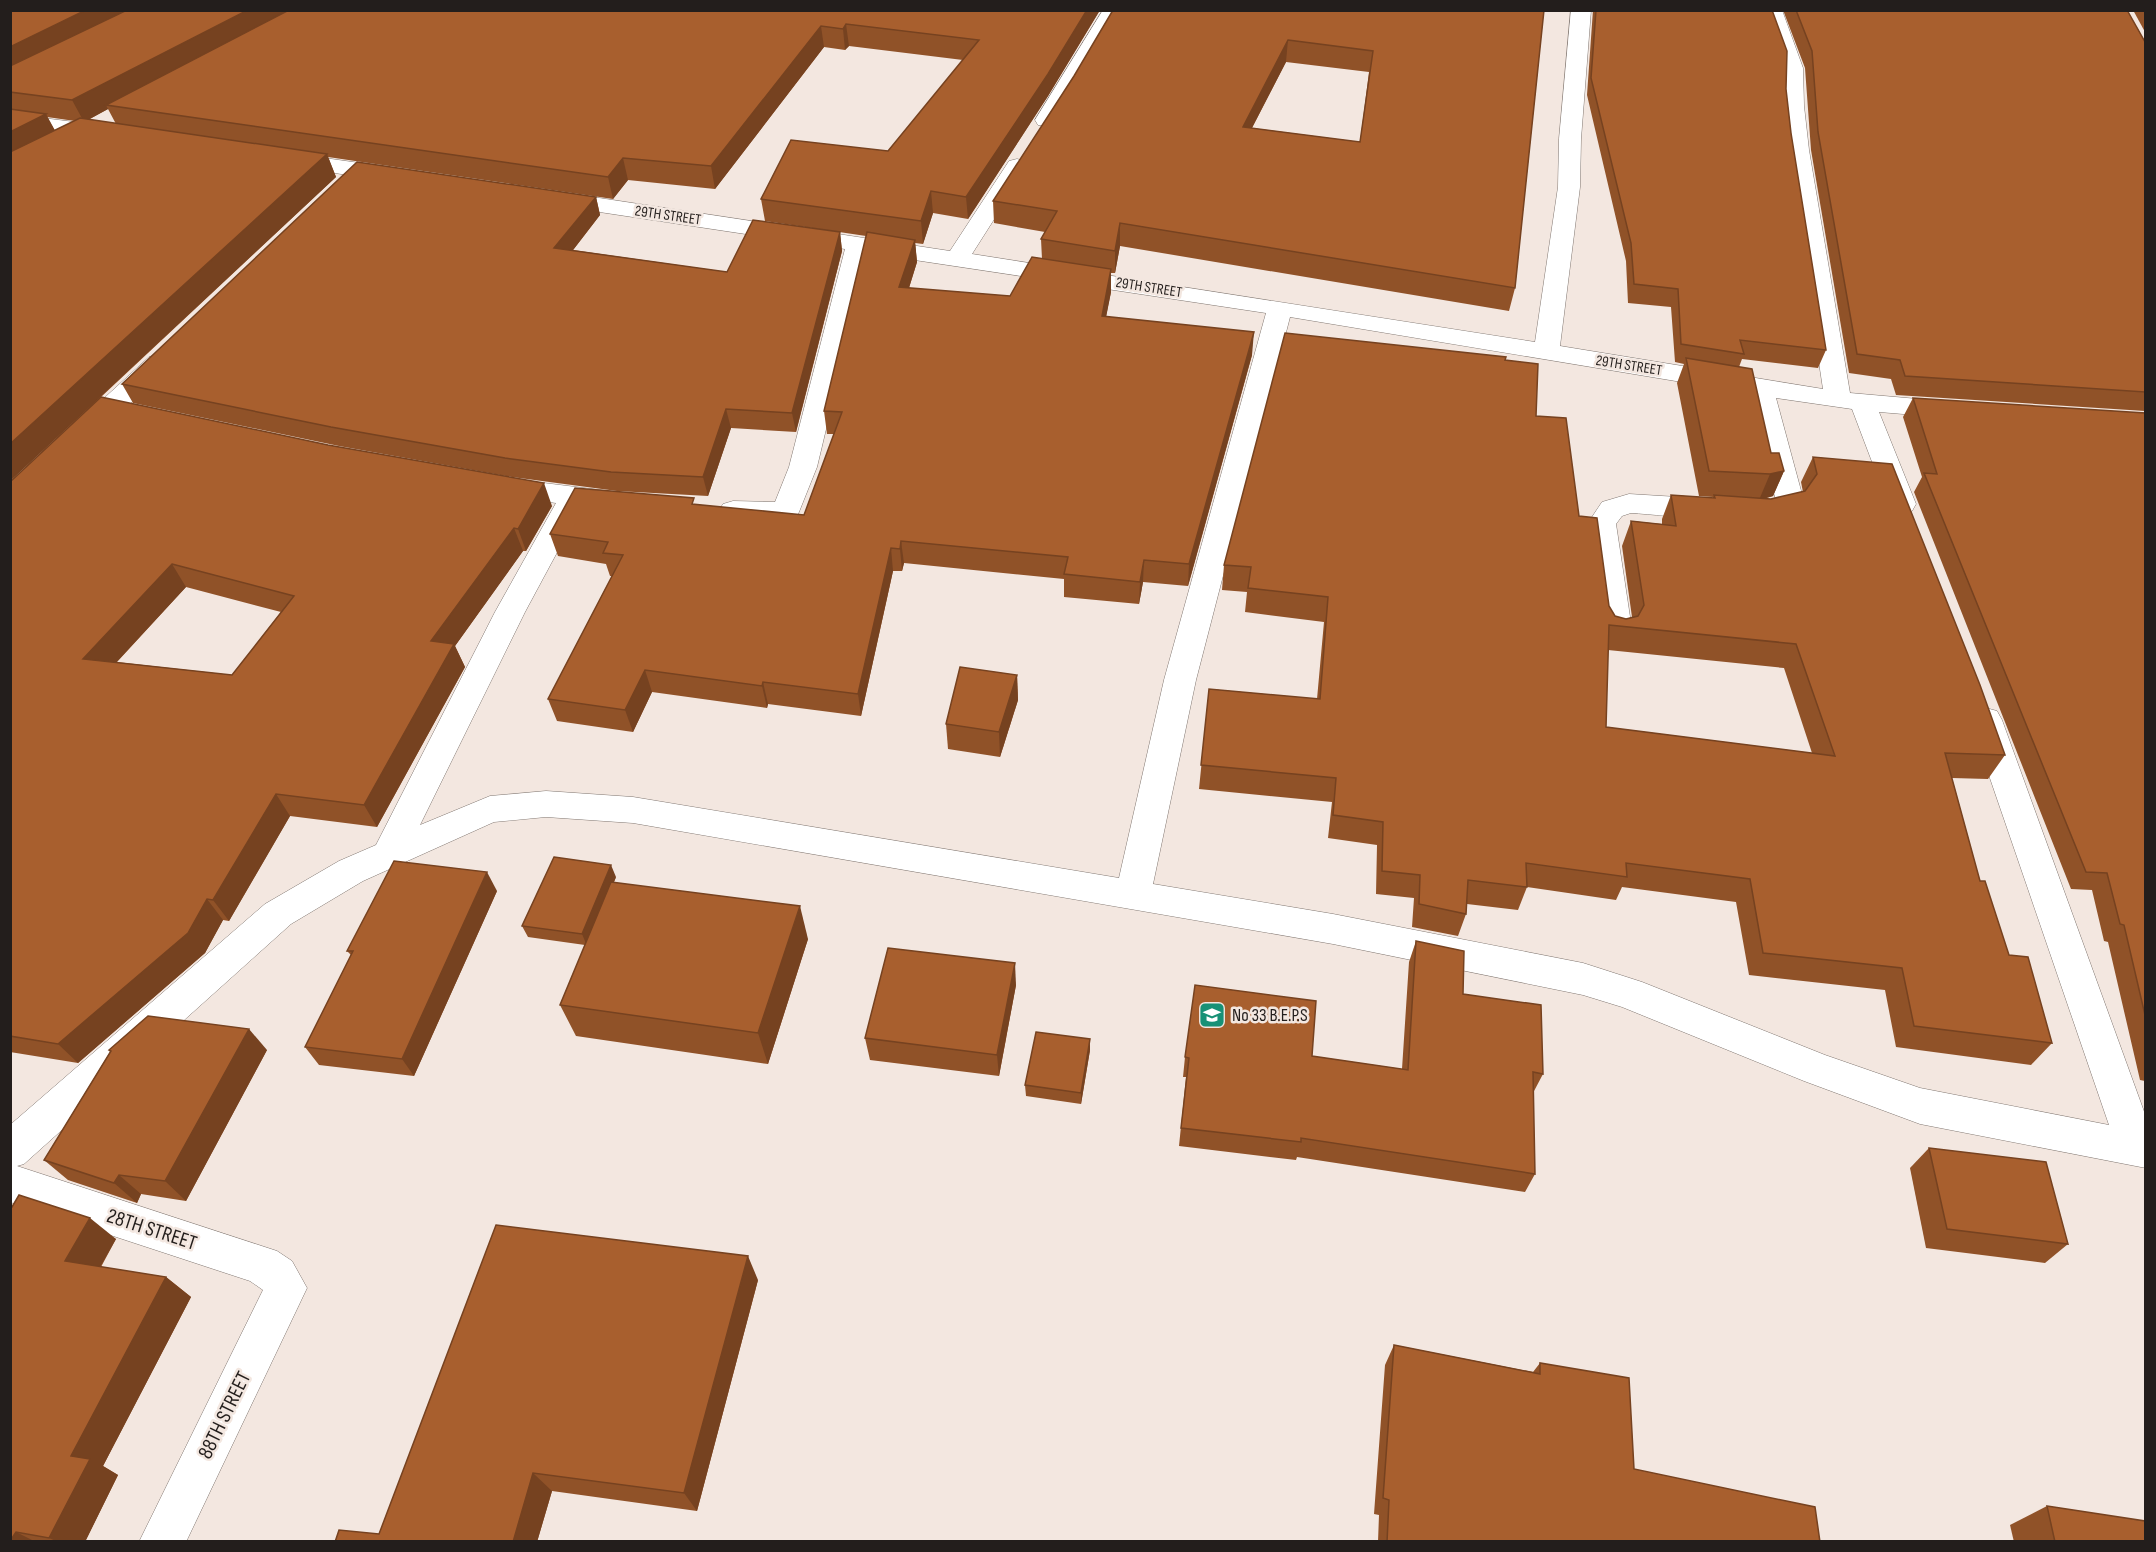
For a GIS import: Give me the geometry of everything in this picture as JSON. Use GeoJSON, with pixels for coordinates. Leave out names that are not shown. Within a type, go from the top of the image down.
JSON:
{"type":"FeatureCollection","features":[{"type":"Feature","properties":{"kind":"street"},"geometry":{"type":"LineString","coordinates":[[957,258],[1113,10]]}},
{"type":"Feature","properties":{"kind":"street"},"geometry":{"type":"LineString","coordinates":[[1546,352],[1569,187],[1570,138],[1581,10]]}},
{"type":"Feature","properties":{"kind":"street"},"geometry":{"type":"LineString","coordinates":[[1773,10],[1793,68],[1793,106],[1798,150],[1851,402],[1914,535]]}},
{"type":"Feature","properties":{"kind":"street"},"geometry":{"type":"LineString","coordinates":[[86,130],[118,114]]}},
{"type":"Feature","properties":{"kind":"street"},"geometry":{"type":"LineString","coordinates":[[10,120],[52,135],[86,130],[132,137]]}},
{"type":"Feature","properties":{"kind":"street"},"geometry":{"type":"LineString","coordinates":[[268,157],[417,178]]}},
{"type":"Feature","properties":{"kind":"street"},"geometry":{"type":"LineString","coordinates":[[334,195],[360,170]]}},
{"type":"Feature","properties":{"kind":"street","name":"29TH STREET"},"geometry":{"type":"LineString","coordinates":[[534,195],[1280,308],[1851,402],[1969,411]]}},
{"type":"Feature","properties":{"kind":"street"},"geometry":{"type":"LineString","coordinates":[[713,509],[785,512],[804,467],[858,243]]}},
{"type":"Feature","properties":{"kind":"street"},"geometry":{"type":"LineString","coordinates":[[1133,896],[1180,680],[1280,308]]}},
{"type":"Feature","properties":{"kind":"street"},"geometry":{"type":"LineString","coordinates":[[70,445],[171,350]]}},
{"type":"Feature","properties":{"kind":"street"},"geometry":{"type":"LineString","coordinates":[[1617,630],[1602,523],[1612,509],[1629,503],[1759,512],[1781,508],[1789,498],[1760,387]]}},
{"type":"Feature","properties":{"kind":"street"},"geometry":{"type":"LineString","coordinates":[[110,408],[143,415]]}},
{"type":"Feature","properties":{"kind":"street"},"geometry":{"type":"LineString","coordinates":[[474,482],[573,497],[643,503]]}},
{"type":"Feature","properties":{"kind":"street"},"geometry":{"type":"LineString","coordinates":[[388,855],[510,612],[573,497]]}},
{"type":"Feature","properties":{"kind":"street"},"geometry":{"type":"LineString","coordinates":[[1974,688],[2141,1149]]}},
{"type":"Feature","properties":{"kind":"street"},"geometry":{"type":"LineString","coordinates":[[10,1151],[278,914],[351,871],[490,809],[546,804],[633,810],[1333,929],[1583,979],[1629,993],[1817,1069],[1920,1106],[2141,1149]]}},
{"type":"Feature","properties":{"kind":"street","name":"28TH STREET"},"geometry":{"type":"LineString","coordinates":[[10,1183],[262,1265],[277,1275],[286,1288]]}},
{"type":"Feature","properties":{"kind":"street","name":"88TH STREET"},"geometry":{"type":"LineString","coordinates":[[162,1542],[286,1288]]}},
{"type":"Feature","properties":{"kind":"building"},"geometry":{"type":"Polygon","coordinates":[[[10,10],[86,10],[10,47],[10,10]]]}},
{"type":"Feature","properties":{"kind":"building"},"geometry":{"type":"Polygon","coordinates":[[[127,10],[248,10],[72,100],[10,92],[10,66],[127,10]]]}},
{"type":"Feature","properties":{"kind":"building"},"geometry":{"type":"Polygon","coordinates":[[[289,10],[1087,10],[1048,74],[966,197],[931,191],[921,221],[761,199],[791,140],[888,151],[979,40],[846,24],[843,29],[821,26],[711,166],[623,158],[608,177],[106,105],[289,10]]]}},
{"type":"Feature","properties":{"kind":"building"},"geometry":{"type":"Polygon","coordinates":[[[1113,10],[1544,10],[1515,288],[1120,223],[1115,251],[1041,239],[1057,211],[993,201],[1074,76],[1113,10]],[[1288,40],[1243,127],[1360,142],[1373,51],[1288,40]]]}},
{"type":"Feature","properties":{"kind":"building"},"geometry":{"type":"Polygon","coordinates":[[[1596,10],[1772,10],[1787,51],[1786,89],[1791,133],[1826,350],[1740,340],[1744,354],[1681,344],[1678,289],[1634,284],[1631,243],[1591,78],[1596,10]]]}},
{"type":"Feature","properties":{"kind":"building"},"geometry":{"type":"Polygon","coordinates":[[[1796,10],[2127,10],[2145,42],[2145,392],[1905,376],[1900,360],[1857,354],[1818,132],[1812,51],[1796,10]]]}},
{"type":"Feature","properties":{"kind":"building"},"geometry":{"type":"Polygon","coordinates":[[[10,109],[46,114],[10,132],[10,109]]]}},
{"type":"Feature","properties":{"kind":"building"},"geometry":{"type":"Polygon","coordinates":[[[80,118],[327,154],[10,444],[10,152],[80,118]]]}},
{"type":"Feature","properties":{"kind":"building"},"geometry":{"type":"Polygon","coordinates":[[[357,162],[596,197],[554,248],[727,272],[753,220],[840,232],[792,413],[726,409],[703,477],[611,472],[505,458],[331,427],[122,384],[357,162]]]}},
{"type":"Feature","properties":{"kind":"building"},"geometry":{"type":"Polygon","coordinates":[[[867,232],[915,240],[899,287],[1010,296],[1032,257],[1111,269],[1102,316],[1254,332],[1189,564],[1144,560],[1140,582],[1064,574],[1068,557],[901,541],[900,549],[891,548],[858,694],[763,682],[762,686],[645,670],[625,710],[548,699],[623,555],[603,553],[608,542],[550,534],[575,488],[694,498],[692,504],[804,515],[842,412],[824,411],[867,232]]]}},
{"type":"Feature","properties":{"kind":"building"},"geometry":{"type":"Polygon","coordinates":[[[1285,333],[1506,357],[1505,360],[1538,364],[1536,416],[1566,418],[1579,516],[1597,518],[1609,606],[1615,616],[1626,619],[1638,616],[1644,605],[1631,521],[1676,526],[1671,495],[1771,499],[1805,491],[1817,474],[1813,457],[1892,464],[1980,685],[2005,755],[1945,753],[1980,881],[1985,881],[2009,955],[2028,957],[2052,1043],[1914,1026],[1902,968],[1763,953],[1750,879],[1626,863],[1627,877],[1526,863],[1527,887],[1468,880],[1466,914],[1419,904],[1420,875],[1382,871],[1383,822],[1333,815],[1336,778],[1201,765],[1209,689],[1320,699],[1328,597],[1248,588],[1251,567],[1224,565],[1285,333]],[[1609,625],[1606,727],[1835,756],[1796,644],[1609,625]]]}},
{"type":"Feature","properties":{"kind":"building"},"geometry":{"type":"Polygon","coordinates":[[[1686,358],[1752,369],[1771,453],[1779,453],[1784,471],[1770,474],[1709,471],[1686,358]]]}},
{"type":"Feature","properties":{"kind":"building"},"geometry":{"type":"Polygon","coordinates":[[[101,397],[328,445],[544,483],[518,529],[514,528],[431,641],[454,644],[364,805],[276,794],[213,900],[207,899],[188,933],[58,1044],[10,1036],[10,482],[101,397]],[[172,564],[83,659],[232,675],[294,596],[172,564]]]}},
{"type":"Feature","properties":{"kind":"building"},"geometry":{"type":"Polygon","coordinates":[[[1913,398],[2145,413],[2145,1015],[2124,925],[2120,924],[2107,873],[2086,872],[1924,473],[1937,474],[1913,398]]]}},
{"type":"Feature","properties":{"kind":"building"},"geometry":{"type":"Polygon","coordinates":[[[960,667],[1017,675],[999,732],[946,724],[960,667]]]}},
{"type":"Feature","properties":{"kind":"building"},"geometry":{"type":"Polygon","coordinates":[[[554,857],[611,865],[582,934],[522,926],[554,857]]]}},
{"type":"Feature","properties":{"kind":"building"},"geometry":{"type":"Polygon","coordinates":[[[394,861],[487,872],[402,1059],[305,1047],[353,951],[347,951],[394,861]]]}},
{"type":"Feature","properties":{"kind":"building"},"geometry":{"type":"Polygon","coordinates":[[[611,882],[800,906],[758,1033],[560,1005],[611,882]]]}},
{"type":"Feature","properties":{"kind":"building"},"geometry":{"type":"Polygon","coordinates":[[[1416,941],[1464,951],[1463,994],[1541,1005],[1543,1074],[1533,1072],[1535,1174],[1301,1138],[1301,1142],[1181,1128],[1189,1058],[1185,1057],[1195,985],[1316,1001],[1312,1056],[1408,1070],[1416,941]]]}},
{"type":"Feature","properties":{"kind":"building"},"geometry":{"type":"Polygon","coordinates":[[[888,948],[1015,963],[997,1055],[865,1038],[888,948]]]}},
{"type":"Feature","properties":{"kind":"building"},"geometry":{"type":"Polygon","coordinates":[[[148,1016],[249,1029],[165,1181],[119,1175],[114,1183],[44,1160],[111,1051],[109,1050],[148,1016]]]}},
{"type":"Feature","properties":{"kind":"building"},"geometry":{"type":"Polygon","coordinates":[[[1036,1032],[1090,1039],[1081,1093],[1025,1085],[1036,1032]]]}},
{"type":"Feature","properties":{"kind":"building"},"geometry":{"type":"Polygon","coordinates":[[[1929,1148],[2046,1162],[2068,1244],[1947,1229],[1929,1148]]]}},
{"type":"Feature","properties":{"kind":"building"},"geometry":{"type":"Polygon","coordinates":[[[19,1195],[90,1218],[65,1261],[166,1277],[71,1456],[90,1459],[49,1538],[16,1532],[10,1541],[10,1206],[12,1207],[19,1195]]]}},
{"type":"Feature","properties":{"kind":"building"},"geometry":{"type":"Polygon","coordinates":[[[496,1225],[748,1256],[684,1493],[533,1473],[513,1542],[335,1542],[339,1530],[379,1534],[496,1225]]]}},
{"type":"Feature","properties":{"kind":"building"},"geometry":{"type":"Polygon","coordinates":[[[1394,1345],[1540,1374],[1540,1363],[1629,1378],[1634,1469],[1815,1507],[1820,1542],[1387,1542],[1389,1500],[1383,1498],[1394,1345]]]}},
{"type":"Feature","properties":{"kind":"building"},"geometry":{"type":"Polygon","coordinates":[[[2047,1506],[2145,1521],[2145,1542],[2055,1542],[2047,1506]]]}},
{"type":"Feature","properties":{"kind":"place","name":"No 33 B.E.P.S"},"geometry":{"type":"Point","coordinates":[1212,1015]}}]}
